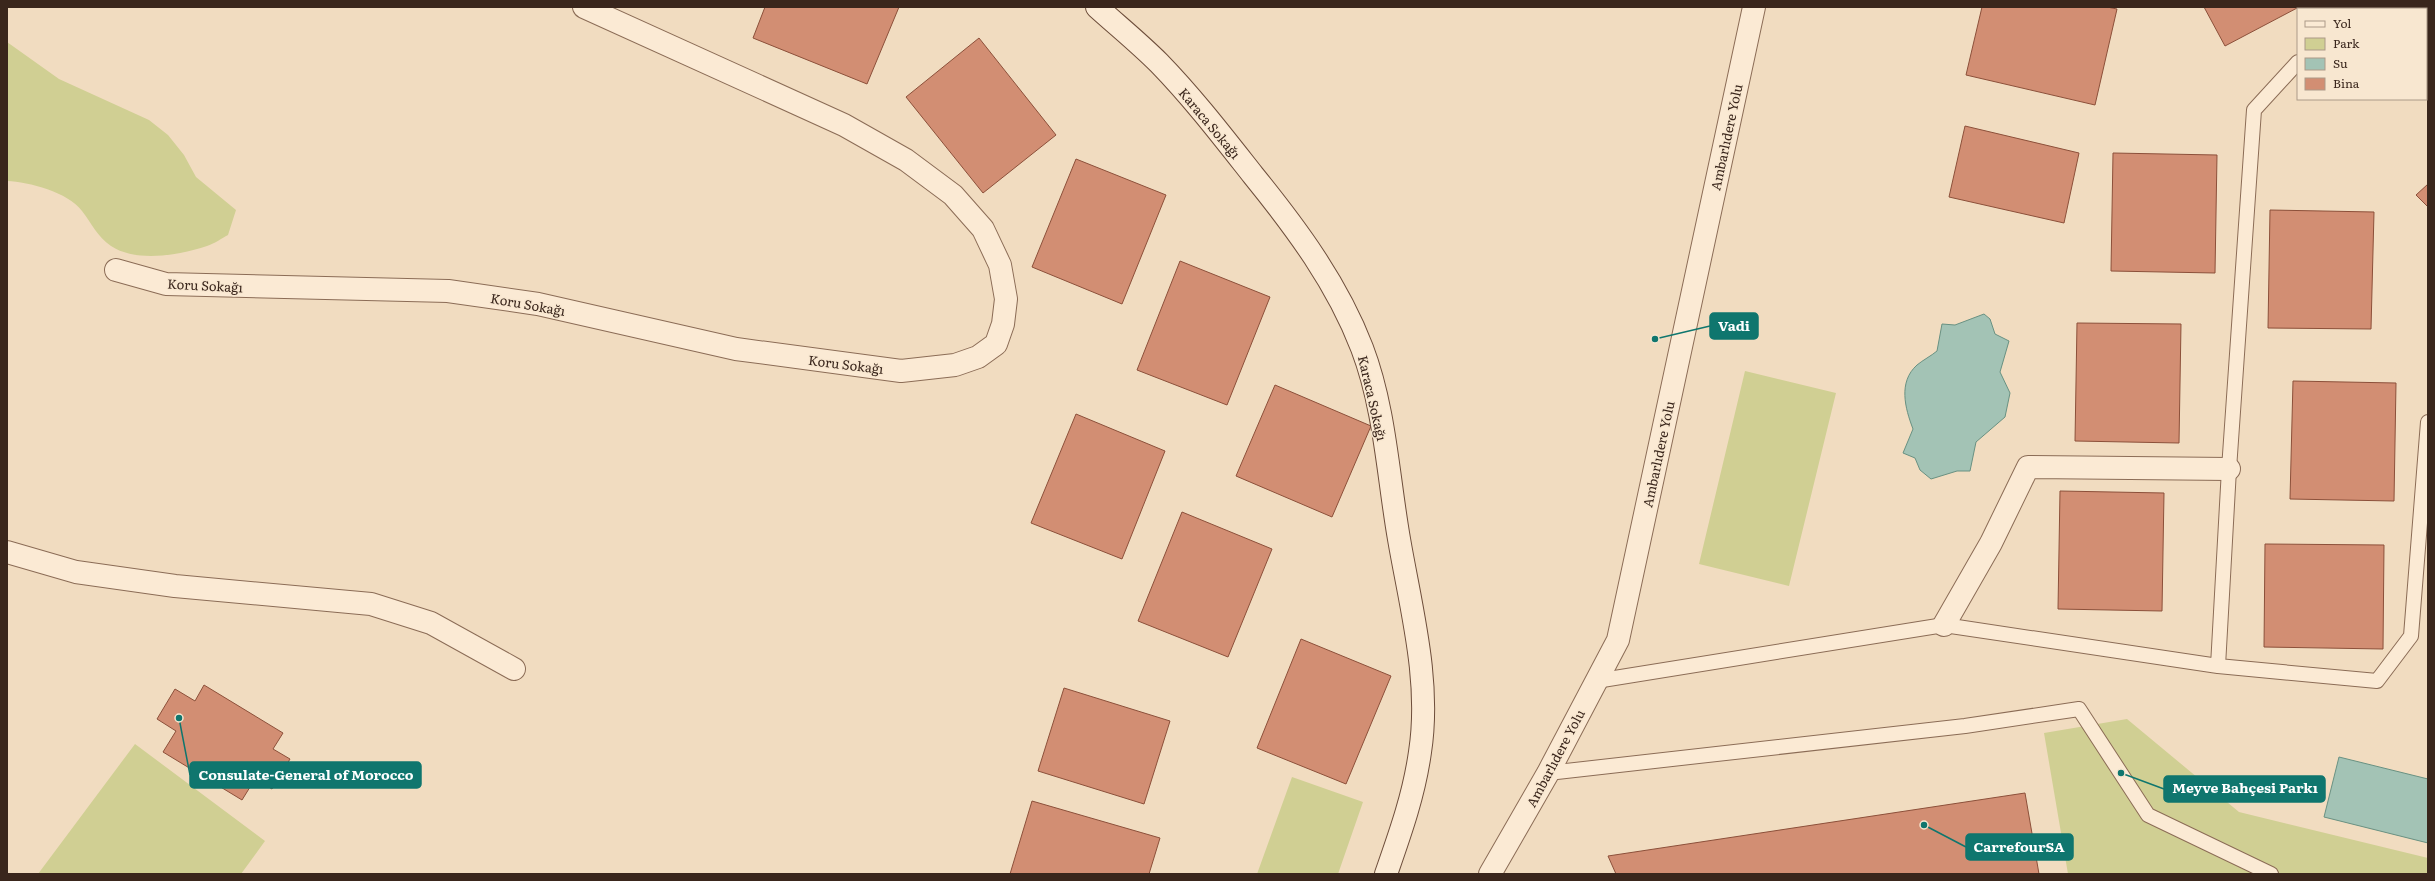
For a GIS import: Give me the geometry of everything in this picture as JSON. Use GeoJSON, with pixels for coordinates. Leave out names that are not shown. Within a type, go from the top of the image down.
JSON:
{"type":"FeatureCollection","features":[{"type":"Feature","properties":{"kind":"street","name":"Koru Sokağı"},"geometry":{"type":"LineString","coordinates":[[116,270],[166,284],[448,291],[538,304],[736,349],[901,371],[955,365],[978,357],[996,344],[1003,324],[1006,299],[1000,265],[983,230],[953,195],[906,160],[844,125],[584,7]]}},
{"type":"Feature","properties":{"kind":"street","name":"Karaca Sokağı"},"geometry":{"type":"LineString","coordinates":[[1097,7],[1163,68],[1203,111],[1265,189],[1313,252],[1342,302],[1362,349],[1378,408],[1421,661],[1423,710],[1421,750],[1409,808],[1386,874]]}},
{"type":"Feature","properties":{"kind":"street","name":"Ambarlıdere Yolu"},"geometry":{"type":"LineString","coordinates":[[1490,874],[1548,773],[1618,640],[1754,7]]}},
{"type":"Feature","properties":{"kind":"street"},"geometry":{"type":"LineString","coordinates":[[1944,624],[1991,543],[2028,467],[2229,469]]}},
{"type":"Feature","properties":{"kind":"street"},"geometry":{"type":"LineString","coordinates":[[7,552],[76,572],[175,586],[371,604],[431,623],[514,669]]}},
{"type":"Feature","properties":{"kind":"lane"},"geometry":{"type":"LineString","coordinates":[[2218,666],[2229,469],[2254,110],[2297,63]]}},
{"type":"Feature","properties":{"kind":"lane"},"geometry":{"type":"LineString","coordinates":[[1596,681],[1944,624],[2218,666],[2377,681],[2411,636],[2428,422]]}},
{"type":"Feature","properties":{"kind":"lane"},"geometry":{"type":"LineString","coordinates":[[1548,773],[1965,726],[2078,709],[2148,815],[2271,874]]}},
{"type":"Feature","properties":{"kind":"green space"},"geometry":{"type":"Polygon","coordinates":[[[7,42],[59,79],[149,120],[168,135],[184,155],[196,177],[236,210],[228,235],[210,245],[184,252],[158,256],[133,254],[121,251],[106,242],[98,234],[76,204],[67,198],[48,189],[26,183],[7,181],[7,42]]]}},
{"type":"Feature","properties":{"kind":"green space"},"geometry":{"type":"Polygon","coordinates":[[[1745,371],[1836,393],[1789,586],[1699,564],[1745,371]]]}},
{"type":"Feature","properties":{"kind":"green space"},"geometry":{"type":"Polygon","coordinates":[[[2127,719],[2239,812],[2428,858],[2428,874],[2068,874],[2044,733],[2127,719]]]}},
{"type":"Feature","properties":{"kind":"green space"},"geometry":{"type":"Polygon","coordinates":[[[135,744],[265,841],[241,874],[38,874],[135,744]]]}},
{"type":"Feature","properties":{"kind":"green space"},"geometry":{"type":"Polygon","coordinates":[[[1292,777],[1363,802],[1338,874],[1257,874],[1292,777]]]}},
{"type":"Feature","properties":{"kind":"water"},"geometry":{"type":"Polygon","coordinates":[[[1984,314],[1990,319],[1995,334],[2009,341],[2000,372],[2010,393],[2005,417],[1976,442],[1970,471],[1957,471],[1931,479],[1920,470],[1915,458],[1903,453],[1913,429],[1905,396],[1907,379],[1917,365],[1937,351],[1942,324],[1955,325],[1984,314]]]}},
{"type":"Feature","properties":{"kind":"water"},"geometry":{"type":"Polygon","coordinates":[[[2339,757],[2428,779],[2428,843],[2324,817],[2339,757]]]}},
{"type":"Feature","properties":{"kind":"building"},"geometry":{"type":"Polygon","coordinates":[[[765,7],[899,7],[867,84],[753,38],[765,7]]]}},
{"type":"Feature","properties":{"kind":"building"},"geometry":{"type":"Polygon","coordinates":[[[1982,7],[2107,7],[2117,9],[2095,105],[1966,75],[1982,7]]]}},
{"type":"Feature","properties":{"kind":"building"},"geometry":{"type":"Polygon","coordinates":[[[2204,7],[2299,7],[2297,8],[2225,46],[2204,7]]]}},
{"type":"Feature","properties":{"kind":"building"},"geometry":{"type":"Polygon","coordinates":[[[979,38],[1056,135],[983,193],[906,97],[979,38]]]}},
{"type":"Feature","properties":{"kind":"building"},"geometry":{"type":"Polygon","coordinates":[[[1965,126],[2079,153],[2064,223],[1949,197],[1965,126]]]}},
{"type":"Feature","properties":{"kind":"building"},"geometry":{"type":"Polygon","coordinates":[[[2113,153],[2217,155],[2215,273],[2111,271],[2113,153]]]}},
{"type":"Feature","properties":{"kind":"building"},"geometry":{"type":"Polygon","coordinates":[[[1076,159],[1166,195],[1122,304],[1032,267],[1076,159]]]}},
{"type":"Feature","properties":{"kind":"building"},"geometry":{"type":"Polygon","coordinates":[[[2428,184],[2428,207],[2416,195],[2428,184]]]}},
{"type":"Feature","properties":{"kind":"building"},"geometry":{"type":"Polygon","coordinates":[[[2270,210],[2374,212],[2371,329],[2268,328],[2270,210]]]}},
{"type":"Feature","properties":{"kind":"building"},"geometry":{"type":"Polygon","coordinates":[[[1180,261],[1270,297],[1227,405],[1137,370],[1180,261]]]}},
{"type":"Feature","properties":{"kind":"building"},"geometry":{"type":"Polygon","coordinates":[[[2077,323],[2181,324],[2179,443],[2075,441],[2077,323]]]}},
{"type":"Feature","properties":{"kind":"building"},"geometry":{"type":"Polygon","coordinates":[[[2293,381],[2396,383],[2394,501],[2290,499],[2293,381]]]}},
{"type":"Feature","properties":{"kind":"building"},"geometry":{"type":"Polygon","coordinates":[[[1275,385],[1371,426],[1332,517],[1236,476],[1275,385]]]}},
{"type":"Feature","properties":{"kind":"building"},"geometry":{"type":"Polygon","coordinates":[[[1076,414],[1165,451],[1122,559],[1031,523],[1076,414]]]}},
{"type":"Feature","properties":{"kind":"building"},"geometry":{"type":"Polygon","coordinates":[[[2060,491],[2164,493],[2162,611],[2058,609],[2060,491]]]}},
{"type":"Feature","properties":{"kind":"building"},"geometry":{"type":"Polygon","coordinates":[[[1182,512],[1272,549],[1228,657],[1138,621],[1182,512]]]}},
{"type":"Feature","properties":{"kind":"building"},"geometry":{"type":"Polygon","coordinates":[[[2265,544],[2384,545],[2383,649],[2264,647],[2265,544]]]}},
{"type":"Feature","properties":{"kind":"building"},"geometry":{"type":"Polygon","coordinates":[[[1301,639],[1391,676],[1346,784],[1257,748],[1301,639]]]}},
{"type":"Feature","properties":{"kind":"building"},"geometry":{"type":"Polygon","coordinates":[[[204,685],[283,733],[273,749],[290,759],[272,789],[255,779],[242,800],[163,752],[176,731],[157,719],[175,689],[195,701],[204,685]]]}},
{"type":"Feature","properties":{"kind":"building"},"geometry":{"type":"Polygon","coordinates":[[[1064,688],[1170,721],[1144,804],[1038,771],[1064,688]]]}},
{"type":"Feature","properties":{"kind":"building"},"geometry":{"type":"Polygon","coordinates":[[[2025,793],[2039,874],[1616,874],[1608,856],[2025,793]]]}},
{"type":"Feature","properties":{"kind":"building"},"geometry":{"type":"Polygon","coordinates":[[[1032,801],[1160,838],[1149,874],[1010,874],[1032,801]]]}},
{"type":"Feature","properties":{"kind":"place","name":"Vadi"},"geometry":{"type":"Point","coordinates":[1655,339]}},
{"type":"Feature","properties":{"kind":"place","name":"Consulate-General of Morocco"},"geometry":{"type":"Point","coordinates":[179,718]}},
{"type":"Feature","properties":{"kind":"place","name":"Meyve Bahçesi Parkı"},"geometry":{"type":"Point","coordinates":[2121,773]}},
{"type":"Feature","properties":{"kind":"place","name":"CarrefourSA"},"geometry":{"type":"Point","coordinates":[1924,825]}}]}
